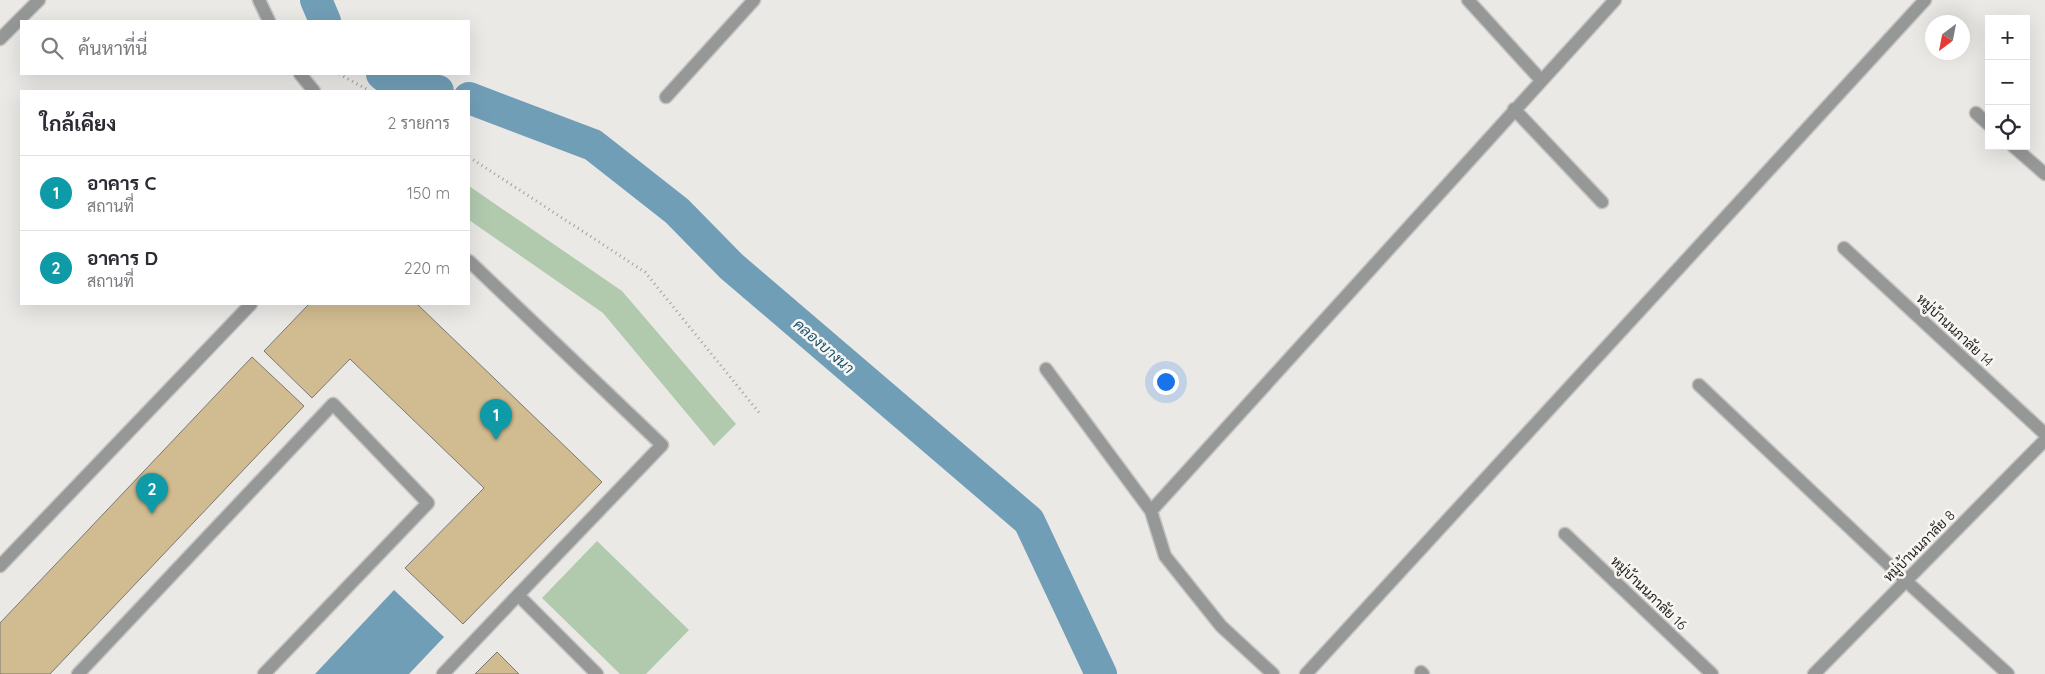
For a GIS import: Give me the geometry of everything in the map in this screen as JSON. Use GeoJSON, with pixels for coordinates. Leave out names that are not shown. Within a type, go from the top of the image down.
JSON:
{"type":"FeatureCollection","features":[{"type":"Feature","properties":{"kind":"street"},"geometry":{"type":"LineString","coordinates":[[0,39],[39,0]]}},
{"type":"Feature","properties":{"kind":"street"},"geometry":{"type":"LineString","coordinates":[[259,0],[269,20]]}},
{"type":"Feature","properties":{"kind":"street"},"geometry":{"type":"LineString","coordinates":[[666,97],[754,0]]}},
{"type":"Feature","properties":{"kind":"street"},"geometry":{"type":"LineString","coordinates":[[1468,0],[1541,80]]}},
{"type":"Feature","properties":{"kind":"street"},"geometry":{"type":"LineString","coordinates":[[1151,511],[1615,0]]}},
{"type":"Feature","properties":{"kind":"street"},"geometry":{"type":"LineString","coordinates":[[1306,674],[1925,0]]}},
{"type":"Feature","properties":{"kind":"street"},"geometry":{"type":"LineString","coordinates":[[301,75],[313,90]]}},
{"type":"Feature","properties":{"kind":"street"},"geometry":{"type":"LineString","coordinates":[[1514,109],[1602,202]]}},
{"type":"Feature","properties":{"kind":"street"},"geometry":{"type":"LineString","coordinates":[[1976,113],[1985,121]]}},
{"type":"Feature","properties":{"kind":"street"},"geometry":{"type":"LineString","coordinates":[[2018,150],[2045,174]]}},
{"type":"Feature","properties":{"kind":"street","name":"หมู่บ้านนภาลัย 14"},"geometry":{"type":"LineString","coordinates":[[1844,248],[2045,434]]}},
{"type":"Feature","properties":{"kind":"street"},"geometry":{"type":"LineString","coordinates":[[443,674],[662,445],[470,262]]}},
{"type":"Feature","properties":{"kind":"street"},"geometry":{"type":"LineString","coordinates":[[0,566],[250,305]]}},
{"type":"Feature","properties":{"kind":"street"},"geometry":{"type":"LineString","coordinates":[[1046,369],[1151,511],[1164,556],[1220,626],[1273,674]]}},
{"type":"Feature","properties":{"kind":"street"},"geometry":{"type":"LineString","coordinates":[[1699,385],[1906,581],[2008,674]]}},
{"type":"Feature","properties":{"kind":"street"},"geometry":{"type":"LineString","coordinates":[[78,674],[333,404],[428,503],[264,674]]}},
{"type":"Feature","properties":{"kind":"street","name":"หมู่บ้านนภาลัย 8"},"geometry":{"type":"LineString","coordinates":[[1814,674],[2045,440]]}},
{"type":"Feature","properties":{"kind":"street","name":"หมู่บ้านนภาลัย 16"},"geometry":{"type":"LineString","coordinates":[[1565,534],[1712,674]]}},
{"type":"Feature","properties":{"kind":"street"},"geometry":{"type":"LineString","coordinates":[[518,595],[597,674]]}},
{"type":"Feature","properties":{"kind":"path"},"geometry":{"type":"LineString","coordinates":[[340,75],[368,90]]}},
{"type":"Feature","properties":{"kind":"path"},"geometry":{"type":"LineString","coordinates":[[470,157],[645,272],[761,415]]}},
{"type":"Feature","properties":{"kind":"green space"},"geometry":{"type":"Polygon","coordinates":[[[470,187],[622,291],[736,424],[714,446],[603,313],[470,221],[470,187]]]}},
{"type":"Feature","properties":{"kind":"green space"},"geometry":{"type":"Polygon","coordinates":[[[597,541],[689,630],[646,674],[620,674],[542,598],[597,541]]]}},
{"type":"Feature","properties":{"kind":"water"},"geometry":{"type":"Polygon","coordinates":[[[394,590],[444,637],[409,674],[315,674],[394,590]]]}},
{"type":"Feature","properties":{"kind":"building"},"geometry":{"type":"Polygon","coordinates":[[[308,305],[418,305],[602,482],[463,624],[405,568],[484,488],[350,359],[312,398],[264,351],[308,305]]]}},
{"type":"Feature","properties":{"kind":"building"},"geometry":{"type":"Polygon","coordinates":[[[252,357],[304,406],[50,674],[0,674],[0,623],[252,357]]]}},
{"type":"Feature","properties":{"kind":"building"},"geometry":{"type":"Polygon","coordinates":[[[497,652],[519,674],[475,674],[497,652]]]}},
{"type":"Feature","properties":{"kind":"waterway","name":"คลองบางนา"},"geometry":{"type":"LineString","coordinates":[[316,0],[325,20]]}},
{"type":"Feature","properties":{"kind":"waterway","name":"คลองบางนา"},"geometry":{"type":"LineString","coordinates":[[383,75],[391,81],[433,90]]}},
{"type":"Feature","properties":{"kind":"waterway","name":"คลองบางนา"},"geometry":{"type":"LineString","coordinates":[[470,98],[593,145],[677,211],[731,266],[1029,521],[1101,674]]}},
{"type":"Feature","properties":{"kind":"place","name":"อาคาร C"},"geometry":{"type":"Point","coordinates":[496,440]}},
{"type":"Feature","properties":{"kind":"place","name":"อาคาร D"},"geometry":{"type":"Point","coordinates":[152,514]}}]}
